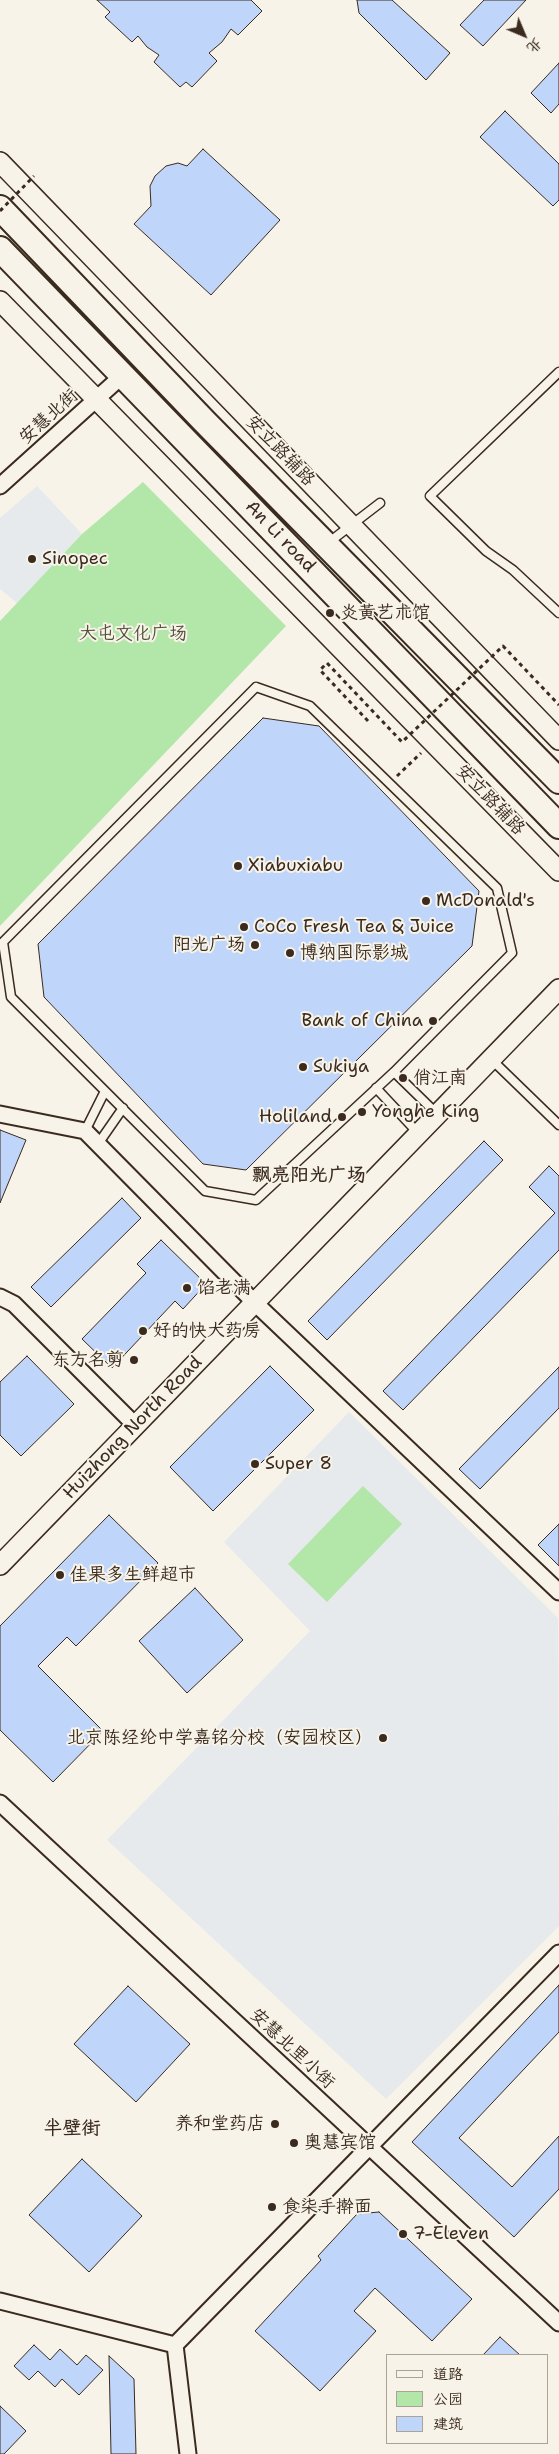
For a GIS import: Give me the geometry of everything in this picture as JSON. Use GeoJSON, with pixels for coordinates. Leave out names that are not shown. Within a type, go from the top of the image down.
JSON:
{"type":"FeatureCollection","features":[{"type":"Feature","properties":{"kind":"main road","name":"An Li road"},"geometry":{"type":"LineString","coordinates":[[0,209],[204,421],[559,781]]}},
{"type":"Feature","properties":{"kind":"main road","name":"An Li road"},"geometry":{"type":"LineString","coordinates":[[0,250],[559,826]]}},
{"type":"Feature","properties":{"kind":"street","name":"安立路辅路"},"geometry":{"type":"LineString","coordinates":[[0,162],[559,740]]}},
{"type":"Feature","properties":{"kind":"street","name":"安立路辅路"},"geometry":{"type":"LineString","coordinates":[[0,301],[559,871]]}},
{"type":"Feature","properties":{"kind":"street","name":"安慧北街"},"geometry":{"type":"LineString","coordinates":[[0,486],[123,375]]}},
{"type":"Feature","properties":{"kind":"street","name":"Huizhong North Road"},"geometry":{"type":"LineString","coordinates":[[0,1565],[559,989]]}},
{"type":"Feature","properties":{"kind":"street"},"geometry":{"type":"LineString","coordinates":[[0,1114],[85,1131],[255,1303],[559,1592]]}},
{"type":"Feature","properties":{"kind":"street"},"geometry":{"type":"LineString","coordinates":[[0,1297],[14,1304],[136,1425]]}},
{"type":"Feature","properties":{"kind":"street","name":"安慧北里小街"},"geometry":{"type":"LineString","coordinates":[[0,1803],[559,2323]]}},
{"type":"Feature","properties":{"kind":"street"},"geometry":{"type":"LineString","coordinates":[[175,2345],[559,1953]]}},
{"type":"Feature","properties":{"kind":"street"},"geometry":{"type":"LineString","coordinates":[[0,2301],[175,2345]]}},
{"type":"Feature","properties":{"kind":"street"},"geometry":{"type":"LineString","coordinates":[[175,2345],[188,2454]]}},
{"type":"Feature","properties":{"kind":"lane"},"geometry":{"type":"LineString","coordinates":[[559,372],[430,496],[486,551],[513,570],[559,613]]}},
{"type":"Feature","properties":{"kind":"lane"},"geometry":{"type":"LineString","coordinates":[[327,544],[380,503]]}},
{"type":"Feature","properties":{"kind":"lane"},"geometry":{"type":"LineString","coordinates":[[256,687],[310,706],[497,888],[512,953],[394,1072],[256,1200],[205,1190],[11,997],[3,942],[256,687]]}},
{"type":"Feature","properties":{"kind":"lane"},"geometry":{"type":"LineString","coordinates":[[491,1059],[559,1125]]}},
{"type":"Feature","properties":{"kind":"lane"},"geometry":{"type":"LineString","coordinates":[[394,1072],[437,1114]]}},
{"type":"Feature","properties":{"kind":"lane"},"geometry":{"type":"LineString","coordinates":[[376,1088],[418,1134]]}},
{"type":"Feature","properties":{"kind":"lane"},"geometry":{"type":"LineString","coordinates":[[85,1131],[105,1091]]}},
{"type":"Feature","properties":{"kind":"lane"},"geometry":{"type":"LineString","coordinates":[[98,1144],[122,1108]]}},
{"type":"Feature","properties":{"kind":"path"},"geometry":{"type":"LineString","coordinates":[[0,209],[34,176]]}},
{"type":"Feature","properties":{"kind":"path"},"geometry":{"type":"LineString","coordinates":[[368,721],[320,670],[327,663],[402,742],[503,646],[559,705]]}},
{"type":"Feature","properties":{"kind":"path"},"geometry":{"type":"LineString","coordinates":[[390,784],[432,742]]}},
{"type":"Feature","properties":{"kind":"shaded area"},"geometry":{"type":"Polygon","coordinates":[[[37,486],[82,534],[18,604],[0,589],[0,518],[37,486]]]}},
{"type":"Feature","properties":{"kind":"shaded area","name":"北京陈经纶中学嘉铭分校（安园校区）"},"geometry":{"type":"Polygon","coordinates":[[[349,1412],[558,1618],[559,1926],[386,2099],[107,1840],[310,1631],[224,1542],[349,1412]]]}},
{"type":"Feature","properties":{"kind":"green space","name":"大屯文化广场"},"geometry":{"type":"Polygon","coordinates":[[[143,482],[286,626],[0,926],[0,621],[82,534],[143,482]]]}},
{"type":"Feature","properties":{"kind":"green space"},"geometry":{"type":"Polygon","coordinates":[[[363,1486],[402,1524],[327,1602],[288,1564],[363,1486]]]}},
{"type":"Feature","properties":{"kind":"building"},"geometry":{"type":"Polygon","coordinates":[[[97,0],[251,0],[262,11],[238,35],[231,29],[222,42],[209,53],[217,61],[192,87],[186,82],[180,87],[154,62],[159,55],[147,47],[138,36],[132,42],[105,17],[110,12],[97,0]]]}},
{"type":"Feature","properties":{"kind":"building"},"geometry":{"type":"Polygon","coordinates":[[[357,0],[392,0],[450,53],[426,80],[359,13],[357,0]]]}},
{"type":"Feature","properties":{"kind":"building"},"geometry":{"type":"Polygon","coordinates":[[[484,0],[526,0],[483,46],[460,25],[484,0]]]}},
{"type":"Feature","properties":{"kind":"building"},"geometry":{"type":"Polygon","coordinates":[[[559,63],[559,104],[551,113],[531,93],[559,63]]]}},
{"type":"Feature","properties":{"kind":"building"},"geometry":{"type":"Polygon","coordinates":[[[505,111],[559,164],[559,200],[553,206],[480,137],[505,111]]]}},
{"type":"Feature","properties":{"kind":"building"},"geometry":{"type":"Polygon","coordinates":[[[203,149],[280,220],[211,295],[134,224],[151,206],[150,186],[155,176],[166,166],[178,163],[187,166],[203,149]]]}},
{"type":"Feature","properties":{"kind":"building","name":"阳光广场"},"geometry":{"type":"Polygon","coordinates":[[[263,718],[319,726],[479,891],[472,946],[246,1170],[203,1164],[44,997],[38,944],[263,718]]]}},
{"type":"Feature","properties":{"kind":"building"},"geometry":{"type":"Polygon","coordinates":[[[0,1130],[26,1140],[0,1203],[0,1130]]]}},
{"type":"Feature","properties":{"kind":"building"},"geometry":{"type":"Polygon","coordinates":[[[484,1141],[503,1160],[327,1340],[308,1321],[484,1141]]]}},
{"type":"Feature","properties":{"kind":"building"},"geometry":{"type":"Polygon","coordinates":[[[549,1166],[559,1176],[559,1250],[403,1410],[383,1391],[555,1213],[529,1187],[549,1166]]]}},
{"type":"Feature","properties":{"kind":"building"},"geometry":{"type":"Polygon","coordinates":[[[122,1198],[141,1218],[51,1307],[31,1287],[122,1198]]]}},
{"type":"Feature","properties":{"kind":"building"},"geometry":{"type":"Polygon","coordinates":[[[161,1240],[206,1284],[183,1309],[175,1301],[112,1368],[82,1339],[146,1273],[137,1264],[161,1240]]]}},
{"type":"Feature","properties":{"kind":"building"},"geometry":{"type":"Polygon","coordinates":[[[27,1356],[74,1404],[21,1456],[0,1435],[0,1382],[27,1356]]]}},
{"type":"Feature","properties":{"kind":"building"},"geometry":{"type":"Polygon","coordinates":[[[270,1366],[314,1410],[213,1511],[170,1467],[270,1366]]]}},
{"type":"Feature","properties":{"kind":"building"},"geometry":{"type":"Polygon","coordinates":[[[559,1367],[559,1408],[480,1489],[459,1469],[559,1367]]]}},
{"type":"Feature","properties":{"kind":"building"},"geometry":{"type":"Polygon","coordinates":[[[109,1515],[158,1563],[76,1646],[67,1637],[38,1666],[103,1731],[53,1782],[0,1730],[0,1626],[109,1515]]]}},
{"type":"Feature","properties":{"kind":"building"},"geometry":{"type":"Polygon","coordinates":[[[559,1524],[559,1566],[538,1545],[559,1524]]]}},
{"type":"Feature","properties":{"kind":"building"},"geometry":{"type":"Polygon","coordinates":[[[195,1588],[243,1640],[187,1693],[139,1641],[195,1588]]]}},
{"type":"Feature","properties":{"kind":"building"},"geometry":{"type":"Polygon","coordinates":[[[559,1985],[559,2032],[459,2138],[512,2187],[559,2136],[559,2189],[514,2237],[412,2142],[559,1985]]]}},
{"type":"Feature","properties":{"kind":"building"},"geometry":{"type":"Polygon","coordinates":[[[128,1986],[190,2044],[136,2102],[74,2044],[128,1986]]]}},
{"type":"Feature","properties":{"kind":"building"},"geometry":{"type":"Polygon","coordinates":[[[82,2159],[142,2216],[89,2272],[29,2215],[82,2159]]]}},
{"type":"Feature","properties":{"kind":"building"},"geometry":{"type":"Polygon","coordinates":[[[379,2212],[472,2299],[432,2341],[375,2288],[354,2311],[376,2331],[320,2391],[255,2331],[321,2260],[318,2256],[357,2214],[379,2212]]]}},
{"type":"Feature","properties":{"kind":"building"},"geometry":{"type":"Polygon","coordinates":[[[500,2337],[519,2354],[484,2354],[500,2337]]]}},
{"type":"Feature","properties":{"kind":"building"},"geometry":{"type":"Polygon","coordinates":[[[34,2345],[50,2360],[60,2349],[77,2365],[86,2355],[103,2370],[79,2395],[62,2379],[55,2387],[38,2371],[29,2380],[14,2366],[34,2345]]]}},
{"type":"Feature","properties":{"kind":"building"},"geometry":{"type":"Polygon","coordinates":[[[109,2356],[134,2379],[136,2454],[111,2454],[109,2356]]]}},
{"type":"Feature","properties":{"kind":"building"},"geometry":{"type":"Polygon","coordinates":[[[0,2406],[26,2431],[4,2454],[0,2454],[0,2406]]]}},
{"type":"Feature","properties":{"kind":"place","name":"Sinopec"},"geometry":{"type":"Point","coordinates":[32,559]}},
{"type":"Feature","properties":{"kind":"place","name":"炎黄艺术馆"},"geometry":{"type":"Point","coordinates":[330,613]}},
{"type":"Feature","properties":{"kind":"place","name":"Xiabuxiabu"},"geometry":{"type":"Point","coordinates":[238,866]}},
{"type":"Feature","properties":{"kind":"place","name":"McDonald's"},"geometry":{"type":"Point","coordinates":[426,901]}},
{"type":"Feature","properties":{"kind":"place","name":"CoCo Fresh Tea & Juice"},"geometry":{"type":"Point","coordinates":[244,927]}},
{"type":"Feature","properties":{"kind":"place","name":"阳光广场"},"geometry":{"type":"Point","coordinates":[255,945]}},
{"type":"Feature","properties":{"kind":"place","name":"博纳国际影城"},"geometry":{"type":"Point","coordinates":[290,953]}},
{"type":"Feature","properties":{"kind":"place","name":"Bank of China"},"geometry":{"type":"Point","coordinates":[433,1021]}},
{"type":"Feature","properties":{"kind":"place","name":"Sukiya"},"geometry":{"type":"Point","coordinates":[303,1067]}},
{"type":"Feature","properties":{"kind":"place","name":"俏江南"},"geometry":{"type":"Point","coordinates":[403,1078]}},
{"type":"Feature","properties":{"kind":"place","name":"Yonghe King"},"geometry":{"type":"Point","coordinates":[362,1112]}},
{"type":"Feature","properties":{"kind":"place","name":"Holiland"},"geometry":{"type":"Point","coordinates":[342,1117]}},
{"type":"Feature","properties":{"kind":"place","name":"馅老满"},"geometry":{"type":"Point","coordinates":[187,1288]}},
{"type":"Feature","properties":{"kind":"place","name":"好的快大药房"},"geometry":{"type":"Point","coordinates":[143,1331]}},
{"type":"Feature","properties":{"kind":"place","name":"东方名剪"},"geometry":{"type":"Point","coordinates":[134,1360]}},
{"type":"Feature","properties":{"kind":"place","name":"Super 8"},"geometry":{"type":"Point","coordinates":[255,1464]}},
{"type":"Feature","properties":{"kind":"place","name":"佳果多生鲜超市"},"geometry":{"type":"Point","coordinates":[60,1575]}},
{"type":"Feature","properties":{"kind":"place","name":"北京陈经纶中学嘉铭分校（安园校区）"},"geometry":{"type":"Point","coordinates":[383,1738]}},
{"type":"Feature","properties":{"kind":"place","name":"养和堂药店"},"geometry":{"type":"Point","coordinates":[275,2124]}},
{"type":"Feature","properties":{"kind":"place","name":"奥慧宾馆"},"geometry":{"type":"Point","coordinates":[294,2143]}},
{"type":"Feature","properties":{"kind":"place","name":"食柒手擀面"},"geometry":{"type":"Point","coordinates":[272,2207]}},
{"type":"Feature","properties":{"kind":"place","name":"7-Eleven"},"geometry":{"type":"Point","coordinates":[403,2234]}},
{"type":"Feature","properties":{"kind":"district","name":"飘亮阳光广场"},"geometry":{"type":"Point","coordinates":[309,1176]}},
{"type":"Feature","properties":{"kind":"district","name":"半壁街"},"geometry":{"type":"Point","coordinates":[72,2129]}}]}
